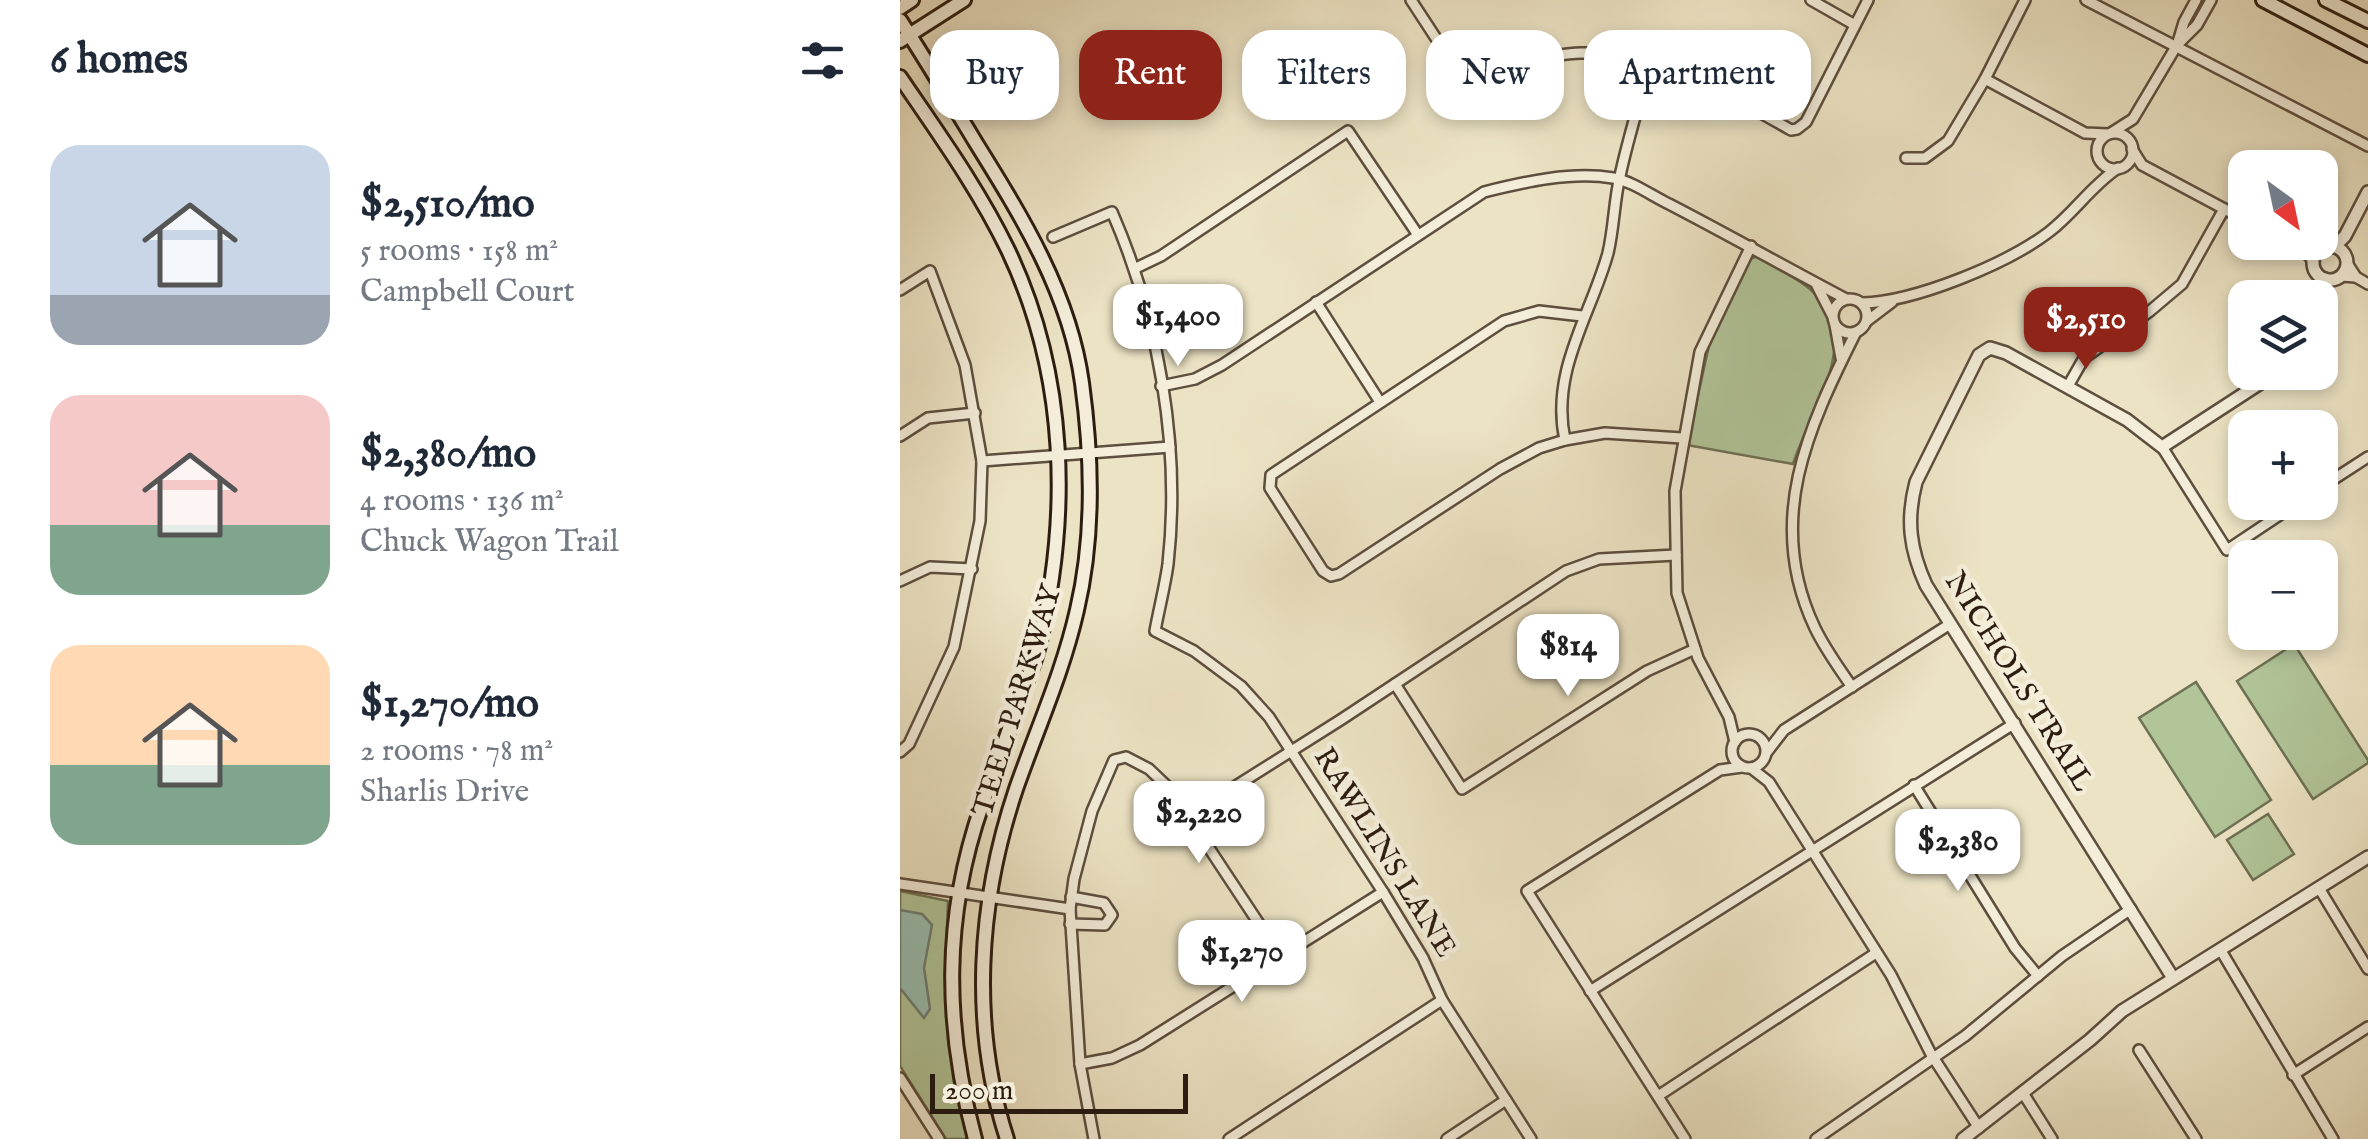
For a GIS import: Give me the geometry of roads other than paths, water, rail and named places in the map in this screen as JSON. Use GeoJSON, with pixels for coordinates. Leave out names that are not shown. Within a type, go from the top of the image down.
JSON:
{"type":"FeatureCollection","features":[{"type":"Feature","properties":{"kind":"main road"},"geometry":{"type":"LineString","coordinates":[[900,8],[912,0]]}},
{"type":"Feature","properties":{"kind":"main road"},"geometry":{"type":"LineString","coordinates":[[905,38],[964,0]]}},
{"type":"Feature","properties":{"kind":"main road"},"geometry":{"type":"LineString","coordinates":[[2264,0],[2368,55]]}},
{"type":"Feature","properties":{"kind":"main road"},"geometry":{"type":"LineString","coordinates":[[2326,0],[2368,21]]}},
{"type":"Feature","properties":{"kind":"main road","name":"TEEL PARKWAY"},"geometry":{"type":"LineString","coordinates":[[900,20],[905,38],[1024,221],[1048,270],[1078,362],[1088,453],[1089,511],[1078,607],[1058,678],[1016,790],[989,900],[982,964],[987,1060],[1007,1139]]}},
{"type":"Feature","properties":{"kind":"main road","name":"TEEL PARKWAY"},"geometry":{"type":"LineString","coordinates":[[900,77],[967,176],[1008,251],[1032,308],[1048,372],[1059,453],[1055,565],[1038,652],[981,808],[958,892],[951,946],[958,1060],[975,1139]]}},
{"type":"Feature","properties":{"kind":"street"},"geometry":{"type":"LineString","coordinates":[[1411,0],[1458,72],[1540,56],[1584,53]]}},
{"type":"Feature","properties":{"kind":"street"},"geometry":{"type":"LineString","coordinates":[[1811,0],[1855,25]]}},
{"type":"Feature","properties":{"kind":"street"},"geometry":{"type":"LineString","coordinates":[[1811,112],[1868,0]]}},
{"type":"Feature","properties":{"kind":"street"},"geometry":{"type":"LineString","coordinates":[[1906,158],[1926,158],[1948,141],[2026,0]]}},
{"type":"Feature","properties":{"kind":"street"},"geometry":{"type":"LineString","coordinates":[[2086,0],[2368,146]]}},
{"type":"Feature","properties":{"kind":"street"},"geometry":{"type":"LineString","coordinates":[[2177,45],[2196,0]]}},
{"type":"Feature","properties":{"kind":"street"},"geometry":{"type":"LineString","coordinates":[[2096,182],[2100,141],[2133,119],[2177,45],[2197,24],[2210,0]]}},
{"type":"Feature","properties":{"kind":"street"},"geometry":{"type":"LineString","coordinates":[[1985,79],[2085,133],[2124,136],[2142,166]]}},
{"type":"Feature","properties":{"kind":"street"},"geometry":{"type":"LineString","coordinates":[[1161,386],[1195,379],[1222,364],[1484,192],[1518,184],[1590,176],[1619,179],[1846,299],[1862,303],[1894,300],[1972,272],[2023,249],[2050,231],[2096,182],[2130,160],[2133,119]]}},
{"type":"Feature","properties":{"kind":"street"},"geometry":{"type":"LineString","coordinates":[[1565,440],[1562,399],[1582,316],[1608,253],[1619,179],[1635,120]]}},
{"type":"Feature","properties":{"kind":"street"},"geometry":{"type":"LineString","coordinates":[[1772,120],[1797,130],[1807,120]]}},
{"type":"Feature","properties":{"kind":"street"},"geometry":{"type":"LineString","coordinates":[[1136,268],[1161,256],[1348,131],[1418,235]]}},
{"type":"Feature","properties":{"kind":"street"},"geometry":{"type":"LineString","coordinates":[[2085,133],[2105,165],[2142,166],[2228,211]]}},
{"type":"Feature","properties":{"kind":"street"},"geometry":{"type":"LineString","coordinates":[[2340,276],[2345,236],[2368,192]]}},
{"type":"Feature","properties":{"kind":"street"},"geometry":{"type":"LineString","coordinates":[[2224,209],[2182,284],[2150,312],[2084,358],[2068,386],[2128,420],[2162,447],[2227,550],[2271,520]]}},
{"type":"Feature","properties":{"kind":"street"},"geometry":{"type":"LineString","coordinates":[[982,461],[1170,448],[1150,320],[1136,268],[1112,212],[1052,236]]}},
{"type":"Feature","properties":{"kind":"street"},"geometry":{"type":"LineString","coordinates":[[1750,246],[1700,352],[1674,491],[1676,593],[1695,650],[1729,718],[1734,759],[1769,782],[1980,1128]]}},
{"type":"Feature","properties":{"kind":"street"},"geometry":{"type":"LineString","coordinates":[[2318,266],[2341,254]]}},
{"type":"Feature","properties":{"kind":"street"},"geometry":{"type":"LineString","coordinates":[[2341,254],[2356,277],[2368,284]]}},
{"type":"Feature","properties":{"kind":"street"},"geometry":{"type":"LineString","coordinates":[[2313,260],[2340,276],[2356,277]]}},
{"type":"Feature","properties":{"kind":"street"},"geometry":{"type":"LineString","coordinates":[[2316,280],[2318,266]]}},
{"type":"Feature","properties":{"kind":"street"},"geometry":{"type":"LineString","coordinates":[[900,290],[930,271],[955,332],[982,461],[980,521],[954,646],[909,744],[900,752]]}},
{"type":"Feature","properties":{"kind":"street"},"geometry":{"type":"LineString","coordinates":[[1817,286],[1844,332],[1856,332]]}},
{"type":"Feature","properties":{"kind":"street"},"geometry":{"type":"LineString","coordinates":[[1841,361],[1834,320],[1839,302],[1846,299]]}},
{"type":"Feature","properties":{"kind":"street"},"geometry":{"type":"LineString","coordinates":[[1852,687],[1814,626],[1797,566],[1793,492],[1803,450],[1856,332],[1894,300]]}},
{"type":"Feature","properties":{"kind":"street"},"geometry":{"type":"LineString","coordinates":[[1316,302],[1380,402]]}},
{"type":"Feature","properties":{"kind":"street"},"geometry":{"type":"LineString","coordinates":[[1862,303],[1867,311],[1866,321]]}},
{"type":"Feature","properties":{"kind":"street"},"geometry":{"type":"LineString","coordinates":[[1582,316],[1539,311],[1504,321],[1273,472],[1268,480],[1270,488],[1328,576],[1339,574],[1513,460],[1565,440],[1621,433],[1682,438]]}},
{"type":"Feature","properties":{"kind":"street","name":"NICHOLS TRAIL"},"geometry":{"type":"LineString","coordinates":[[2068,386],[2006,353],[1990,348],[1979,355],[1916,482],[1910,504],[1910,538],[1916,562],[1950,624],[2172,978]]}},
{"type":"Feature","properties":{"kind":"street"},"geometry":{"type":"LineString","coordinates":[[2162,447],[2250,390]]}},
{"type":"Feature","properties":{"kind":"street"},"geometry":{"type":"LineString","coordinates":[[900,436],[928,418],[975,413]]}},
{"type":"Feature","properties":{"kind":"street","name":"RAWLINS LANE"},"geometry":{"type":"LineString","coordinates":[[1170,448],[1168,564],[1155,632],[1194,651],[1241,686],[1269,717],[1383,892],[1423,958],[1442,1000],[1531,1139]]}},
{"type":"Feature","properties":{"kind":"street"},"geometry":{"type":"LineString","coordinates":[[2338,476],[2368,456]]}},
{"type":"Feature","properties":{"kind":"street"},"geometry":{"type":"LineString","coordinates":[[1190,815],[1576,566],[1604,558],[1676,555]]}},
{"type":"Feature","properties":{"kind":"street"},"geometry":{"type":"LineString","coordinates":[[900,581],[930,567],[972,569]]}},
{"type":"Feature","properties":{"kind":"street"},"geometry":{"type":"LineString","coordinates":[[1685,1139],[1527,892],[1720,770],[1747,768],[1766,756],[1784,730],[1950,624]]}},
{"type":"Feature","properties":{"kind":"street"},"geometry":{"type":"LineString","coordinates":[[1395,684],[1462,789],[1650,670],[1695,650]]}},
{"type":"Feature","properties":{"kind":"street"},"geometry":{"type":"LineString","coordinates":[[1729,718],[1764,742],[1769,782]]}},
{"type":"Feature","properties":{"kind":"street"},"geometry":{"type":"LineString","coordinates":[[1590,990],[2014,723]]}},
{"type":"Feature","properties":{"kind":"street"},"geometry":{"type":"LineString","coordinates":[[1720,770],[1733,745],[1753,734],[1784,730]]}},
{"type":"Feature","properties":{"kind":"street"},"geometry":{"type":"LineString","coordinates":[[1094,1139],[1080,1064],[1070,909],[1092,811],[1117,758],[1126,757],[1160,778],[1190,815],[1281,957]]}},
{"type":"Feature","properties":{"kind":"street"},"geometry":{"type":"LineString","coordinates":[[1914,785],[2007,935],[2038,976]]}},
{"type":"Feature","properties":{"kind":"street"},"geometry":{"type":"LineString","coordinates":[[1963,1139],[2122,1011],[2368,857]]}},
{"type":"Feature","properties":{"kind":"street"},"geometry":{"type":"LineString","coordinates":[[900,884],[1070,909]]}},
{"type":"Feature","properties":{"kind":"street"},"geometry":{"type":"LineString","coordinates":[[2319,888],[2368,969]]}},
{"type":"Feature","properties":{"kind":"street"},"geometry":{"type":"LineString","coordinates":[[1080,1064],[1112,1058],[1140,1046],[1383,892]]}},
{"type":"Feature","properties":{"kind":"street"},"geometry":{"type":"LineString","coordinates":[[1070,924],[1105,924],[1112,915],[1104,902],[1071,897]]}},
{"type":"Feature","properties":{"kind":"street"},"geometry":{"type":"LineString","coordinates":[[1816,1139],[1934,1058],[2083,940],[2131,909]]}},
{"type":"Feature","properties":{"kind":"street"},"geometry":{"type":"LineString","coordinates":[[2220,948],[2333,1139]]}},
{"type":"Feature","properties":{"kind":"street"},"geometry":{"type":"LineString","coordinates":[[1658,1096],[1876,952]]}},
{"type":"Feature","properties":{"kind":"street"},"geometry":{"type":"LineString","coordinates":[[1229,1139],[1442,1000]]}},
{"type":"Feature","properties":{"kind":"street"},"geometry":{"type":"LineString","coordinates":[[2293,1076],[2368,1028]]}},
{"type":"Feature","properties":{"kind":"street"},"geometry":{"type":"LineString","coordinates":[[2140,1050],[2196,1139]]}},
{"type":"Feature","properties":{"kind":"street"},"geometry":{"type":"LineString","coordinates":[[900,1078],[939,1139]]}},
{"type":"Feature","properties":{"kind":"street"},"geometry":{"type":"LineString","coordinates":[[2023,1093],[2052,1139]]}},
{"type":"Feature","properties":{"kind":"street"},"geometry":{"type":"LineString","coordinates":[[1447,1139],[1506,1100]]}},
{"type":"Feature","properties":{"kind":"water"},"geometry":{"type":"Polygon","coordinates":[[[900,910],[922,914],[932,925],[924,968],[930,1009],[924,1018],[900,988],[900,910]]]}}]}
